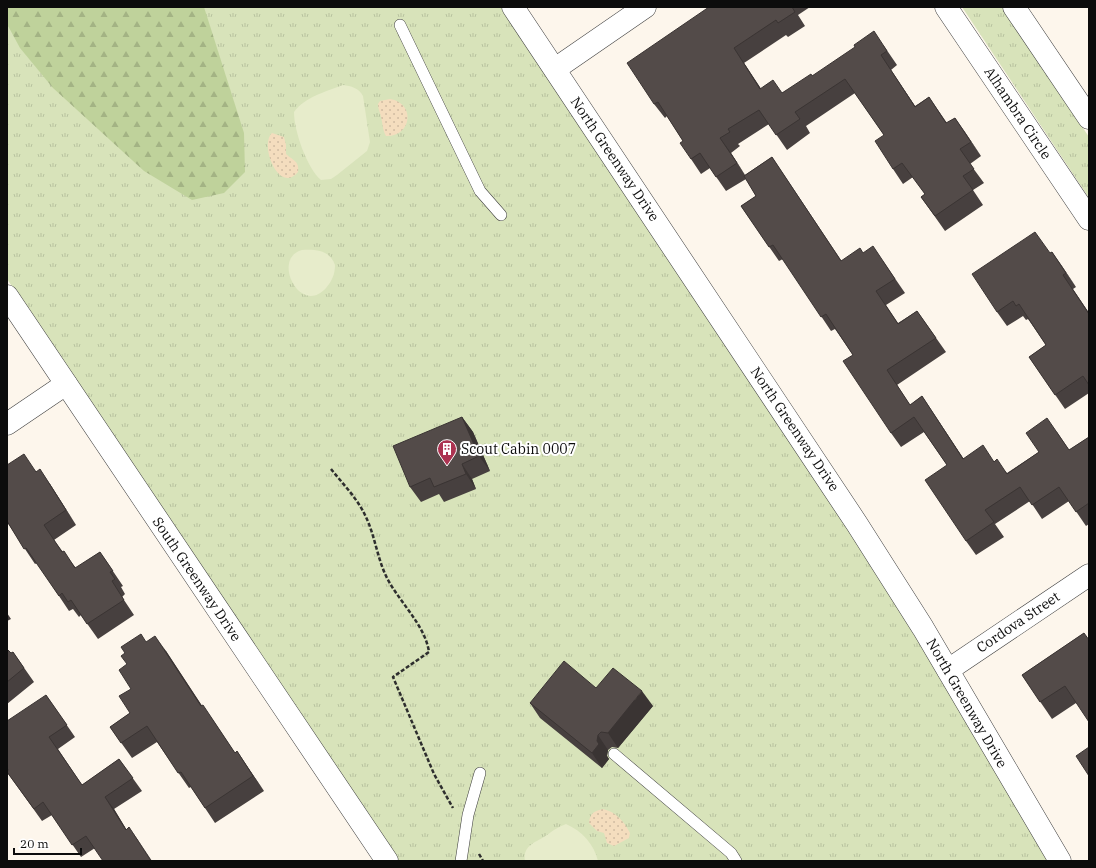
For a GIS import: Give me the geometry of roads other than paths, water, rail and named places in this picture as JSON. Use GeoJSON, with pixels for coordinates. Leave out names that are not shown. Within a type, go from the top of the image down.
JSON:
{"type":"FeatureCollection","features":[{"type":"Feature","properties":{"kind":"street","name":"North Greenway Drive"},"geometry":{"type":"LineString","coordinates":[[513,7],[820,466],[896,584],[1060,861]]}},
{"type":"Feature","properties":{"kind":"street"},"geometry":{"type":"LineString","coordinates":[[554,69],[645,7]]}},
{"type":"Feature","properties":{"kind":"street","name":"Alhambra Circle"},"geometry":{"type":"LineString","coordinates":[[946,7],[1089,219]]}},
{"type":"Feature","properties":{"kind":"street"},"geometry":{"type":"LineString","coordinates":[[1014,7],[1089,118]]}},
{"type":"Feature","properties":{"kind":"street","name":"South Greenway Drive"},"geometry":{"type":"LineString","coordinates":[[7,296],[387,861]]}},
{"type":"Feature","properties":{"kind":"street"},"geometry":{"type":"LineString","coordinates":[[7,424],[66,384]]}},
{"type":"Feature","properties":{"kind":"street","name":"Cordova Street"},"geometry":{"type":"LineString","coordinates":[[948,670],[1089,575]]}},
{"type":"Feature","properties":{"kind":"lane"},"geometry":{"type":"LineString","coordinates":[[400,25],[480,192],[501,215]]}},
{"type":"Feature","properties":{"kind":"lane"},"geometry":{"type":"LineString","coordinates":[[614,754],[731,853],[736,861]]}},
{"type":"Feature","properties":{"kind":"lane"},"geometry":{"type":"LineString","coordinates":[[461,861],[465,830],[480,773]]}},
{"type":"Feature","properties":{"kind":"place","name":"Scout Cabin 0007"},"geometry":{"type":"Point","coordinates":[447,466]}}]}
